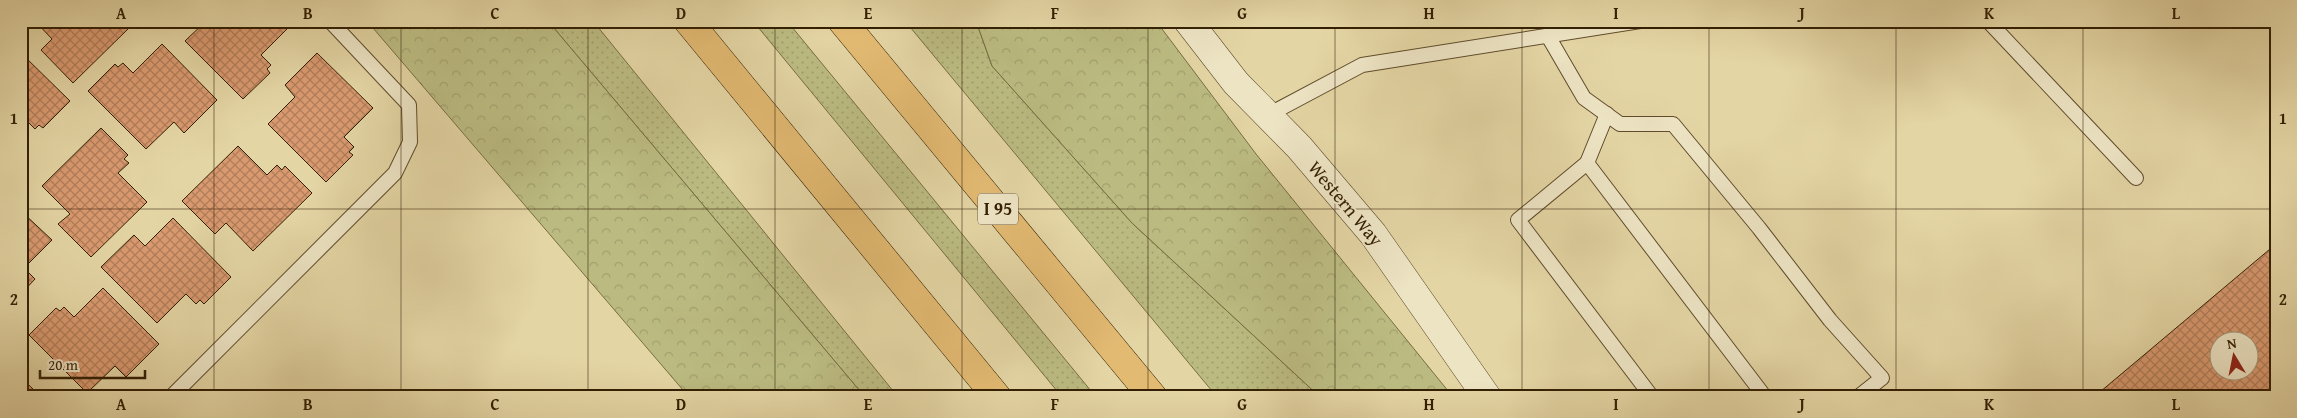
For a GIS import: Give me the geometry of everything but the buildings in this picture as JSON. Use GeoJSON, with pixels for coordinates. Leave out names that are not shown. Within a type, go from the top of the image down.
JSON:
{"type":"FeatureCollection","features":[{"type":"Feature","properties":{"kind":"highway"},"geometry":{"type":"LineString","coordinates":[[688,21],[997,397]]}},
{"type":"Feature","properties":{"kind":"highway","name":"I 95"},"geometry":{"type":"LineString","coordinates":[[842,21],[1153,397]]}},
{"type":"Feature","properties":{"kind":"street","name":"Western Way"},"geometry":{"type":"LineString","coordinates":[[1188,21],[1236,82],[1299,147],[1373,234],[1487,397]]}},
{"type":"Feature","properties":{"kind":"lane"},"geometry":{"type":"LineString","coordinates":[[171,397],[395,173],[410,142],[408,104],[330,21]]}},
{"type":"Feature","properties":{"kind":"lane"},"geometry":{"type":"LineString","coordinates":[[1268,115],[1362,65],[1640,21]]}},
{"type":"Feature","properties":{"kind":"lane"},"geometry":{"type":"LineString","coordinates":[[1988,21],[2136,178]]}},
{"type":"Feature","properties":{"kind":"lane"},"geometry":{"type":"LineString","coordinates":[[1548,36],[1584,98],[1620,124],[1673,124],[1759,228],[1830,320],[1882,378],[1858,397]]}},
{"type":"Feature","properties":{"kind":"lane"},"geometry":{"type":"LineString","coordinates":[[1607,114],[1586,163],[1518,220],[1652,397]]}},
{"type":"Feature","properties":{"kind":"lane"},"geometry":{"type":"LineString","coordinates":[[1586,163],[1765,397]]}},
{"type":"Feature","properties":{"kind":"green space"},"geometry":{"type":"Polygon","coordinates":[[[367,21],[548,21],[865,397],[689,397],[367,21]]]}},
{"type":"Feature","properties":{"kind":"green space"},"geometry":{"type":"Polygon","coordinates":[[[548,21],[593,21],[898,397],[865,397],[548,21]]]}},
{"type":"Feature","properties":{"kind":"green space"},"geometry":{"type":"Polygon","coordinates":[[[753,21],[787,21],[1096,397],[1062,397],[753,21]]]}},
{"type":"Feature","properties":{"kind":"green space"},"geometry":{"type":"Polygon","coordinates":[[[905,21],[976,21],[992,66],[1132,223],[1320,397],[1217,397],[905,21]]]}},
{"type":"Feature","properties":{"kind":"green space"},"geometry":{"type":"Polygon","coordinates":[[[976,21],[1156,21],[1256,154],[1453,397],[1320,397],[1132,223],[992,66],[976,21]]]}}]}
